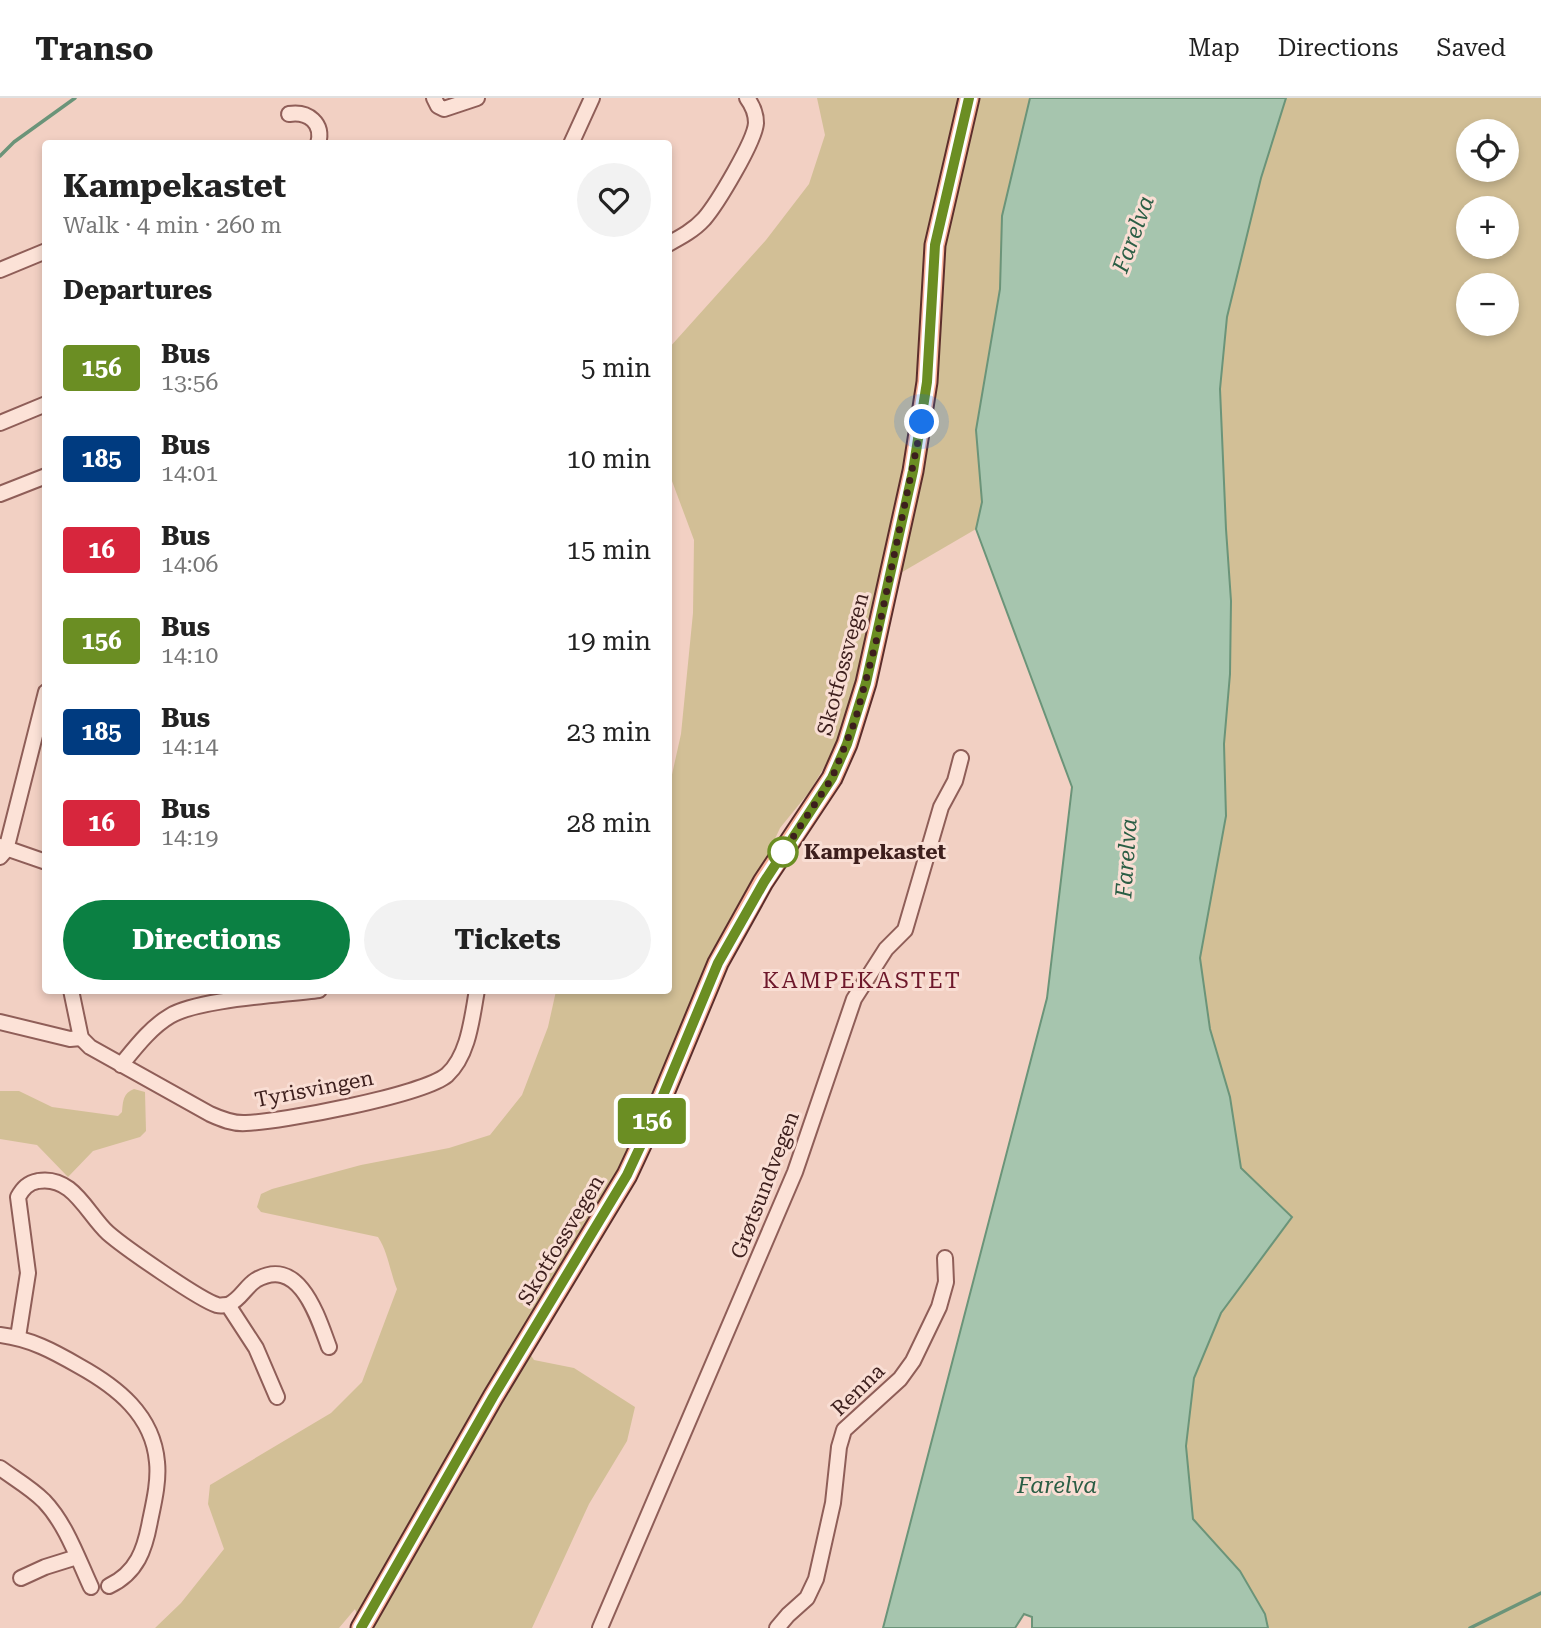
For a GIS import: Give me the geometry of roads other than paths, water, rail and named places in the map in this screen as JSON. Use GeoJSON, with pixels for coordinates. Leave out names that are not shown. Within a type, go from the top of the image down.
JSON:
{"type":"FeatureCollection","features":[{"type":"Feature","properties":{"kind":"main road","name":"Skotfossvegen"},"geometry":{"type":"LineString","coordinates":[[361,1628],[493,1397],[627,1175],[718,963],[764,882],[832,778],[847,744],[871,663],[915,459],[927,382],[935,245],[969,98]]}},
{"type":"Feature","properties":{"kind":"street"},"geometry":{"type":"LineString","coordinates":[[434,98],[438,106],[444,109],[477,98]]}},
{"type":"Feature","properties":{"kind":"street"},"geometry":{"type":"LineString","coordinates":[[573,140],[592,98]]}},
{"type":"Feature","properties":{"kind":"street"},"geometry":{"type":"LineString","coordinates":[[672,241],[695,227],[709,212],[754,133],[755,115],[747,98]]}},
{"type":"Feature","properties":{"kind":"street"},"geometry":{"type":"LineString","coordinates":[[289,114],[297,113],[310,117],[320,131],[319,140]]}},
{"type":"Feature","properties":{"kind":"street"},"geometry":{"type":"LineString","coordinates":[[0,270],[42,253]]}},
{"type":"Feature","properties":{"kind":"street"},"geometry":{"type":"LineString","coordinates":[[0,423],[42,406]]}},
{"type":"Feature","properties":{"kind":"street"},"geometry":{"type":"LineString","coordinates":[[0,494],[42,478]]}},
{"type":"Feature","properties":{"kind":"street"},"geometry":{"type":"LineString","coordinates":[[42,706],[2,851],[42,861]]}},
{"type":"Feature","properties":{"kind":"street","name":"Grøtsundvegen"},"geometry":{"type":"LineString","coordinates":[[600,1628],[795,1172],[853,999],[886,949],[905,930],[941,807],[955,781],[961,758]]}},
{"type":"Feature","properties":{"kind":"street"},"geometry":{"type":"LineString","coordinates":[[0,1022],[70,1039],[81,1038],[72,994]]}},
{"type":"Feature","properties":{"kind":"street"},"geometry":{"type":"LineString","coordinates":[[121,1065],[158,1025],[177,1012],[211,1004],[288,994]]}},
{"type":"Feature","properties":{"kind":"street","name":"Tyrisvingen"},"geometry":{"type":"LineString","coordinates":[[81,1038],[90,1047],[210,1114],[232,1122],[259,1122],[339,1108],[423,1088],[447,1074],[461,1052],[476,994]]}},
{"type":"Feature","properties":{"kind":"street"},"geometry":{"type":"LineString","coordinates":[[18,1337],[28,1273],[18,1197],[28,1185],[53,1181],[77,1196],[99,1224],[118,1241],[201,1297],[216,1304],[228,1305],[242,1296],[252,1283],[260,1278],[279,1275],[297,1282],[305,1291],[329,1347]]}},
{"type":"Feature","properties":{"kind":"street","name":"Renna"},"geometry":{"type":"LineString","coordinates":[[777,1628],[807,1598],[816,1579],[833,1503],[838,1447],[844,1430],[900,1379],[914,1361],[939,1307],[946,1282],[945,1258]]}},
{"type":"Feature","properties":{"kind":"street"},"geometry":{"type":"LineString","coordinates":[[228,1305],[256,1348],[277,1397]]}},
{"type":"Feature","properties":{"kind":"street"},"geometry":{"type":"LineString","coordinates":[[0,1335],[18,1337],[45,1346],[120,1392],[138,1413],[152,1439],[158,1462],[148,1530],[135,1565],[123,1579],[109,1586]]}},
{"type":"Feature","properties":{"kind":"street"},"geometry":{"type":"LineString","coordinates":[[0,1468],[31,1490],[50,1508],[91,1587]]}},
{"type":"Feature","properties":{"kind":"street"},"geometry":{"type":"LineString","coordinates":[[21,1578],[77,1557]]}},
{"type":"Feature","properties":{"kind":"water","name":"Farelva"},"geometry":{"type":"Polygon","coordinates":[[[1030,98],[1286,98],[1261,178],[1227,317],[1220,389],[1231,601],[1230,674],[1224,744],[1226,816],[1200,958],[1210,1029],[1230,1097],[1241,1168],[1292,1217],[1221,1313],[1194,1378],[1186,1446],[1193,1519],[1240,1571],[1265,1614],[1268,1628],[1032,1628],[1032,1617],[1024,1614],[1015,1628],[883,1628],[1047,998],[1072,787],[976,529],[982,502],[976,430],[1000,289],[1002,216],[1030,98]]]}},
{"type":"Feature","properties":{"kind":"waterway"},"geometry":{"type":"LineString","coordinates":[[0,156],[14,142],[75,98]]}},
{"type":"Feature","properties":{"kind":"waterway"},"geometry":{"type":"LineString","coordinates":[[1470,1628],[1541,1593]]}},
{"type":"Feature","properties":{"kind":"place","name":"Kampekastet"},"geometry":{"type":"Point","coordinates":[783,852]}},
{"type":"Feature","properties":{"kind":"district","name":"KAMPEKASTET"},"geometry":{"type":"Point","coordinates":[862,980]}}]}
